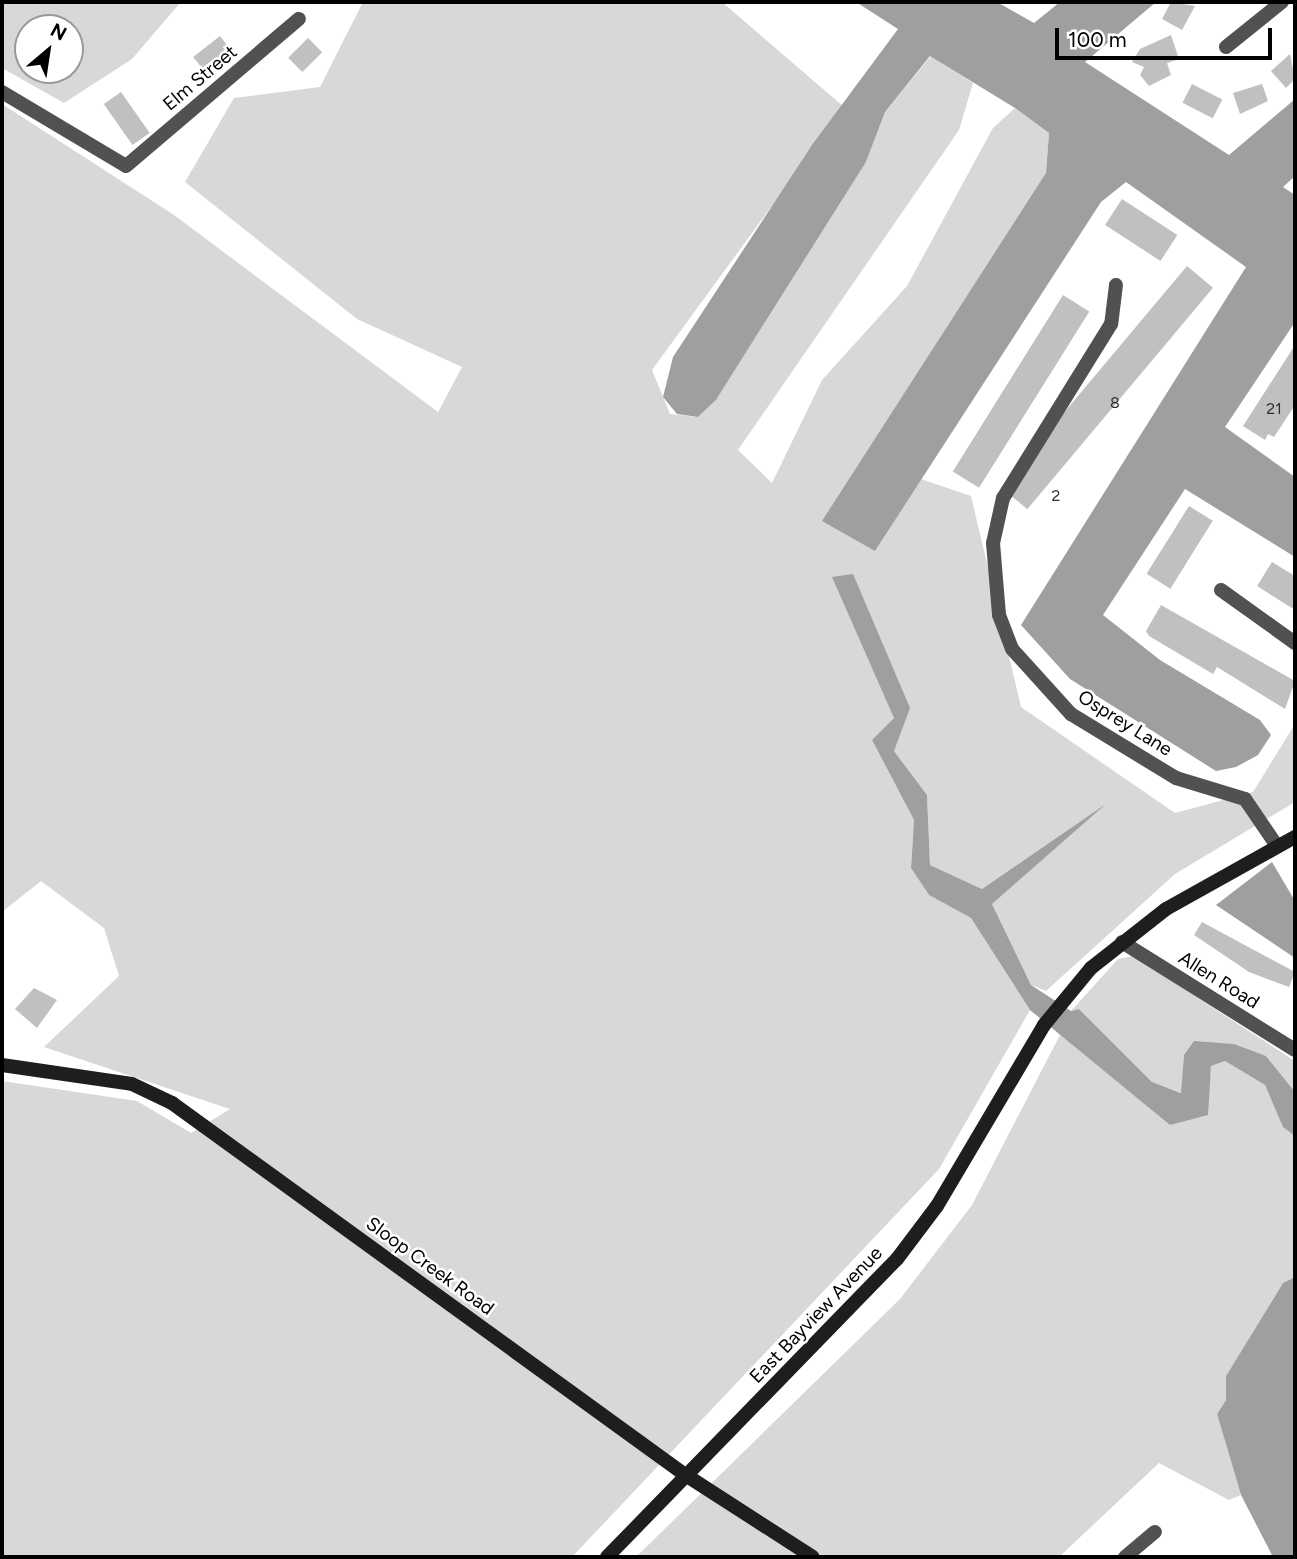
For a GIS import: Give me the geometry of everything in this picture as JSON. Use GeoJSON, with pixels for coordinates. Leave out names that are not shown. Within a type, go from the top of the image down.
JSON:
{"type":"FeatureCollection","features":[{"type":"Feature","properties":{"kind":"main road","name":"East Bayview Avenue"},"geometry":{"type":"LineString","coordinates":[[607,1557],[684,1474],[897,1259],[937,1206],[1044,1025],[1061,1002],[1122,942],[1201,887],[1295,837]]}},
{"type":"Feature","properties":{"kind":"main road","name":"Sloop Creek Road"},"geometry":{"type":"LineString","coordinates":[[2,1065],[132,1084],[172,1103],[684,1474],[813,1557]]}},
{"type":"Feature","properties":{"kind":"street"},"geometry":{"type":"LineString","coordinates":[[1226,47],[1282,2]]}},
{"type":"Feature","properties":{"kind":"street","name":"Elm Street"},"geometry":{"type":"LineString","coordinates":[[2,92],[126,166],[299,19]]}},
{"type":"Feature","properties":{"kind":"street","name":"Osprey Lane"},"geometry":{"type":"LineString","coordinates":[[1116,285],[1111,324],[1003,498],[993,543],[999,615],[1012,649],[1071,715],[1176,778],[1245,799],[1277,846]]}},
{"type":"Feature","properties":{"kind":"street"},"geometry":{"type":"LineString","coordinates":[[1221,590],[1295,643]]}},
{"type":"Feature","properties":{"kind":"street","name":"Allen Road"},"geometry":{"type":"LineString","coordinates":[[1122,942],[1295,1050]]}},
{"type":"Feature","properties":{"kind":"street"},"geometry":{"type":"LineString","coordinates":[[1125,1557],[1155,1532]]}},
{"type":"Feature","properties":{"kind":"shaded area"},"geometry":{"type":"Polygon","coordinates":[[[2,2],[181,2],[132,59],[64,103],[30,84],[84,84],[84,14],[14,14],[14,75],[2,68],[2,2]]]}},
{"type":"Feature","properties":{"kind":"shaded area"},"geometry":{"type":"Polygon","coordinates":[[[363,2],[722,2],[844,107],[652,370],[670,414],[698,417],[716,400],[866,162],[885,112],[931,56],[973,83],[959,130],[738,450],[772,483],[822,380],[907,286],[993,128],[1015,108],[1049,133],[1046,173],[875,551],[921,479],[971,496],[1021,707],[1175,813],[1253,792],[1295,724],[1295,802],[1175,874],[1046,991],[1031,985],[992,904],[1100,809],[982,889],[930,865],[927,795],[894,751],[894,718],[872,740],[914,820],[911,868],[929,895],[971,918],[1030,1010],[939,1169],[572,1557],[2,1557],[2,1081],[137,1101],[191,1133],[230,1109],[44,1047],[119,976],[104,928],[41,881],[2,912],[2,104],[174,215],[438,412],[462,367],[357,319],[185,182],[234,98],[320,87],[363,2]]]}},
{"type":"Feature","properties":{"kind":"shaded area"},"geometry":{"type":"Polygon","coordinates":[[[856,2],[997,2],[1034,23],[1060,2],[1156,2],[1085,62],[1229,155],[1295,99],[1295,176],[1283,187],[1295,195],[1295,322],[1225,427],[1295,477],[1295,557],[1185,489],[1103,615],[1160,660],[1260,720],[1271,735],[1258,755],[1236,767],[1216,771],[1070,679],[1021,625],[1246,267],[1126,182],[1101,202],[875,551],[822,521],[1046,173],[1049,133],[1015,108],[930,56],[885,112],[866,162],[716,400],[698,417],[677,414],[663,397],[673,357],[812,145],[898,29],[856,2]]]}},
{"type":"Feature","properties":{"kind":"shaded area"},"geometry":{"type":"Polygon","coordinates":[[[853,574],[910,708],[894,751],[927,795],[930,865],[982,889],[1106,804],[992,904],[1031,985],[1071,1011],[1079,1009],[1152,1082],[1181,1093],[1184,1055],[1194,1041],[1234,1044],[1266,1056],[1295,1092],[1295,1136],[1283,1127],[1265,1085],[1225,1061],[1211,1066],[1208,1115],[1170,1125],[1030,1010],[971,918],[929,895],[911,868],[914,820],[872,740],[894,718],[832,577],[853,574]]]}},
{"type":"Feature","properties":{"kind":"shaded area"},"geometry":{"type":"Polygon","coordinates":[[[1272,862],[1295,901],[1295,958],[1216,905],[1272,862]]]}},
{"type":"Feature","properties":{"kind":"shaded area"},"geometry":{"type":"Polygon","coordinates":[[[1133,956],[1295,1061],[1295,1092],[1266,1056],[1227,1047],[1184,1055],[1182,1093],[1152,1082],[1079,1009],[1071,1011],[1118,959],[1133,956]]]}},
{"type":"Feature","properties":{"kind":"shaded area"},"geometry":{"type":"Polygon","coordinates":[[[1061,1033],[1170,1125],[1207,1114],[1211,1066],[1225,1061],[1265,1085],[1283,1126],[1295,1136],[1295,1277],[1283,1283],[1226,1376],[1226,1400],[1217,1414],[1241,1495],[1229,1500],[1159,1463],[1059,1557],[636,1557],[900,1299],[972,1205],[1061,1033]]]}},
{"type":"Feature","properties":{"kind":"shaded area"},"geometry":{"type":"Polygon","coordinates":[[[1295,1277],[1295,1557],[1273,1557],[1241,1495],[1217,1414],[1226,1400],[1226,1376],[1283,1283],[1295,1277]]]}},
{"type":"Feature","properties":{"kind":"building"},"geometry":{"type":"Polygon","coordinates":[[[1171,2],[1195,6],[1182,30],[1162,19],[1171,2]]]}},
{"type":"Feature","properties":{"kind":"building"},"geometry":{"type":"Polygon","coordinates":[[[1171,35],[1179,59],[1167,63],[1171,75],[1149,86],[1140,75],[1144,67],[1132,62],[1140,49],[1171,35]]]}},
{"type":"Feature","properties":{"kind":"building"},"geometry":{"type":"Polygon","coordinates":[[[220,36],[235,55],[208,76],[193,57],[220,36]]]}},
{"type":"Feature","properties":{"kind":"building"},"geometry":{"type":"Polygon","coordinates":[[[308,38],[322,52],[302,72],[288,58],[308,38]]]}},
{"type":"Feature","properties":{"kind":"building"},"geometry":{"type":"Polygon","coordinates":[[[1290,54],[1295,79],[1286,88],[1271,71],[1290,54]]]}},
{"type":"Feature","properties":{"kind":"building"},"geometry":{"type":"Polygon","coordinates":[[[1192,84],[1222,99],[1213,118],[1182,103],[1192,84]]]}},
{"type":"Feature","properties":{"kind":"building"},"geometry":{"type":"Polygon","coordinates":[[[1262,84],[1268,101],[1240,114],[1233,93],[1262,84]]]}},
{"type":"Feature","properties":{"kind":"building"},"geometry":{"type":"Polygon","coordinates":[[[121,92],[150,133],[132,145],[104,104],[121,92]]]}},
{"type":"Feature","properties":{"kind":"building"},"geometry":{"type":"Polygon","coordinates":[[[1122,199],[1177,235],[1160,261],[1105,225],[1122,199]]]}},
{"type":"Feature","properties":{"kind":"building"},"geometry":{"type":"Polygon","coordinates":[[[1187,266],[1213,288],[1027,509],[1001,487],[1187,266]]]}},
{"type":"Feature","properties":{"kind":"building"},"geometry":{"type":"Polygon","coordinates":[[[1063,295],[1089,311],[979,488],[953,471],[1063,295]]]}},
{"type":"Feature","properties":{"kind":"building"},"geometry":{"type":"Polygon","coordinates":[[[1295,345],[1295,405],[1274,437],[1268,434],[1265,440],[1243,426],[1295,345]]]}},
{"type":"Feature","properties":{"kind":"building"},"geometry":{"type":"Polygon","coordinates":[[[1189,506],[1213,521],[1170,589],[1147,574],[1189,506]]]}},
{"type":"Feature","properties":{"kind":"building"},"geometry":{"type":"Polygon","coordinates":[[[1272,562],[1295,576],[1295,610],[1257,586],[1272,562]]]}},
{"type":"Feature","properties":{"kind":"building"},"geometry":{"type":"Polygon","coordinates":[[[1161,605],[1295,681],[1285,709],[1217,667],[1213,674],[1149,636],[1146,631],[1161,605]]]}},
{"type":"Feature","properties":{"kind":"building"},"geometry":{"type":"Polygon","coordinates":[[[1202,922],[1295,972],[1289,987],[1249,972],[1194,935],[1202,922]]]}},
{"type":"Feature","properties":{"kind":"building"},"geometry":{"type":"Polygon","coordinates":[[[34,988],[57,1000],[37,1028],[15,1009],[34,988]]]}}]}
